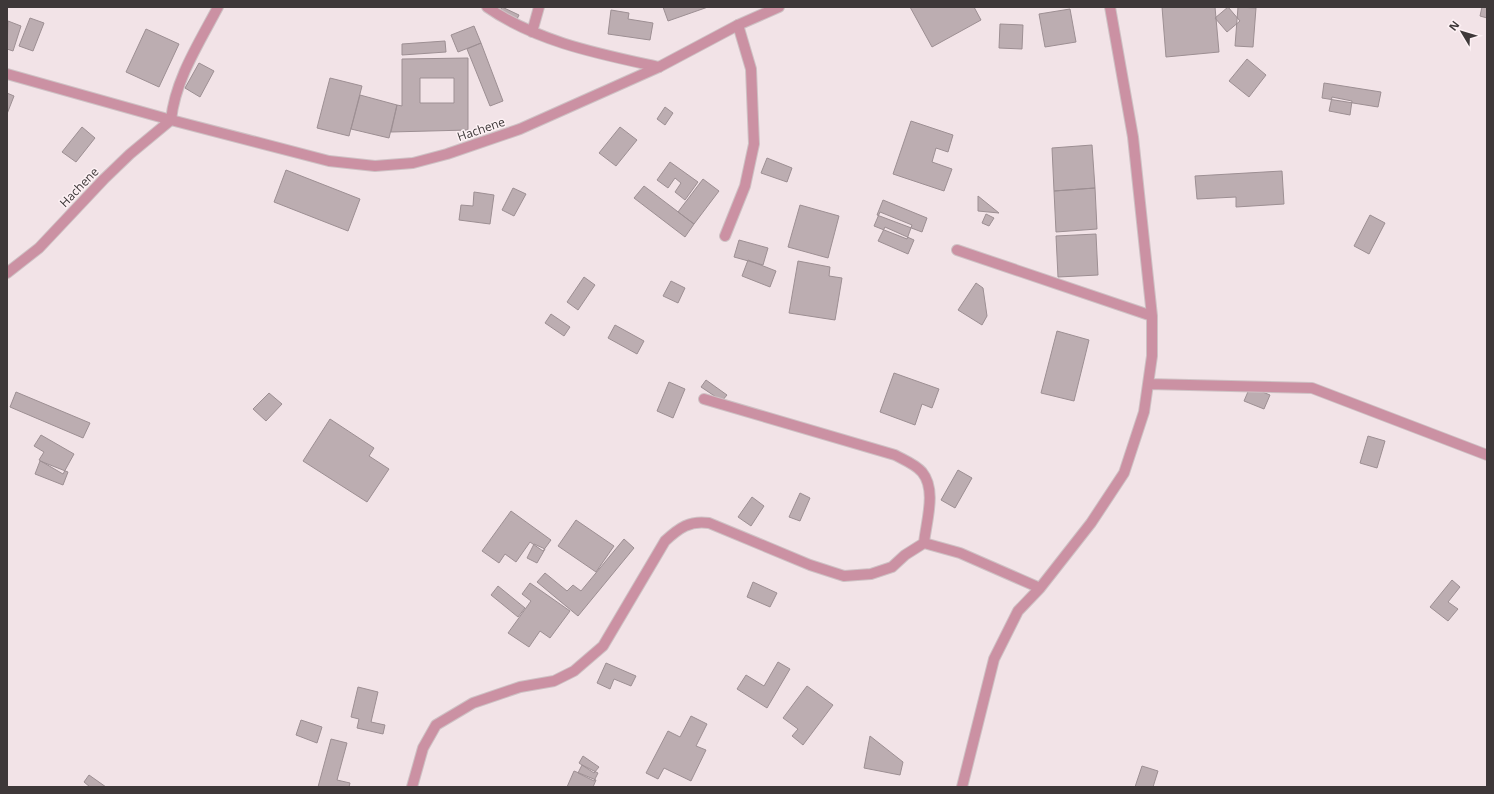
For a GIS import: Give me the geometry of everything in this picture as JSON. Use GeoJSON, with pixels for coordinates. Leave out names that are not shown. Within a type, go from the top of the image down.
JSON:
{"type":"FeatureCollection","features":[{"type":"Feature","properties":{"kind":"street"},"geometry":{"type":"LineString","coordinates":[[171,120],[173,100],[180,83],[218,7]]}},
{"type":"Feature","properties":{"kind":"street"},"geometry":{"type":"LineString","coordinates":[[487,7],[503,18],[532,32],[591,51],[659,67]]}},
{"type":"Feature","properties":{"kind":"street"},"geometry":{"type":"LineString","coordinates":[[532,32],[539,7]]}},
{"type":"Feature","properties":{"kind":"street","name":"Hachene"},"geometry":{"type":"LineString","coordinates":[[7,74],[171,120],[329,161],[376,166],[413,162],[447,154],[520,130],[659,67],[738,25],[779,7]]}},
{"type":"Feature","properties":{"kind":"street"},"geometry":{"type":"LineString","coordinates":[[962,787],[994,659],[1018,611],[1040,588],[1091,523],[1124,474],[1144,412],[1152,356],[1152,316],[1133,138],[1110,7]]}},
{"type":"Feature","properties":{"kind":"street"},"geometry":{"type":"LineString","coordinates":[[725,236],[745,186],[754,144],[751,69],[738,25]]}},
{"type":"Feature","properties":{"kind":"street","name":"Hachene"},"geometry":{"type":"LineString","coordinates":[[7,273],[39,248],[104,179],[130,154],[171,120]]}},
{"type":"Feature","properties":{"kind":"street"},"geometry":{"type":"LineString","coordinates":[[957,250],[1152,316]]}},
{"type":"Feature","properties":{"kind":"street"},"geometry":{"type":"LineString","coordinates":[[1148,384],[1312,388],[1487,455]]}},
{"type":"Feature","properties":{"kind":"street"},"geometry":{"type":"LineString","coordinates":[[704,399],[895,455],[911,464],[922,472],[930,493],[924,543]]}},
{"type":"Feature","properties":{"kind":"street"},"geometry":{"type":"LineString","coordinates":[[412,787],[423,748],[436,725],[473,703],[520,687],[554,681],[574,672],[603,646],[666,541],[678,529],[691,523],[709,523],[810,566],[844,576],[871,574],[892,567],[905,555],[924,543],[960,553],[1040,588]]}},
{"type":"Feature","properties":{"kind":"building"},"geometry":{"type":"Polygon","coordinates":[[[502,7],[519,15],[515,23],[498,14],[502,7]]]}},
{"type":"Feature","properties":{"kind":"building"},"geometry":{"type":"Polygon","coordinates":[[[663,7],[708,7],[668,21],[663,7]]]}},
{"type":"Feature","properties":{"kind":"building"},"geometry":{"type":"Polygon","coordinates":[[[910,7],[974,7],[981,20],[932,47],[910,7]]]}},
{"type":"Feature","properties":{"kind":"building"},"geometry":{"type":"Polygon","coordinates":[[[1162,7],[1215,7],[1219,52],[1166,57],[1162,7]]]}},
{"type":"Feature","properties":{"kind":"building"},"geometry":{"type":"Polygon","coordinates":[[[1228,7],[1240,21],[1227,32],[1215,18],[1228,7]]]}},
{"type":"Feature","properties":{"kind":"building"},"geometry":{"type":"Polygon","coordinates":[[[1238,7],[1256,8],[1253,47],[1235,46],[1238,7]]]}},
{"type":"Feature","properties":{"kind":"building"},"geometry":{"type":"Polygon","coordinates":[[[1482,7],[1487,7],[1487,18],[1480,16],[1482,7]]]}},
{"type":"Feature","properties":{"kind":"building"},"geometry":{"type":"Polygon","coordinates":[[[1070,9],[1076,42],[1045,47],[1039,14],[1070,9]]]}},
{"type":"Feature","properties":{"kind":"building"},"geometry":{"type":"Polygon","coordinates":[[[611,10],[629,13],[628,19],[653,23],[650,40],[608,34],[611,10]]]}},
{"type":"Feature","properties":{"kind":"building"},"geometry":{"type":"Polygon","coordinates":[[[30,18],[44,23],[33,51],[19,46],[30,18]]]}},
{"type":"Feature","properties":{"kind":"building"},"geometry":{"type":"Polygon","coordinates":[[[8,21],[21,26],[13,51],[7,49],[8,21]]]}},
{"type":"Feature","properties":{"kind":"building"},"geometry":{"type":"Polygon","coordinates":[[[1000,24],[1023,25],[1022,49],[999,48],[1000,24]]]}},
{"type":"Feature","properties":{"kind":"building"},"geometry":{"type":"Polygon","coordinates":[[[474,26],[481,43],[458,52],[451,35],[474,26]]]}},
{"type":"Feature","properties":{"kind":"building"},"geometry":{"type":"Polygon","coordinates":[[[146,29],[179,44],[159,87],[126,72],[146,29]]]}},
{"type":"Feature","properties":{"kind":"building"},"geometry":{"type":"Polygon","coordinates":[[[445,41],[446,52],[402,55],[402,44],[445,41]]]}},
{"type":"Feature","properties":{"kind":"building"},"geometry":{"type":"Polygon","coordinates":[[[481,43],[503,101],[490,106],[467,49],[481,43]]]}},
{"type":"Feature","properties":{"kind":"building"},"geometry":{"type":"Polygon","coordinates":[[[468,58],[468,130],[391,132],[397,105],[402,106],[402,59],[468,58]],[[420,78],[420,103],[454,103],[454,78],[420,78]]]}},
{"type":"Feature","properties":{"kind":"building"},"geometry":{"type":"Polygon","coordinates":[[[1247,59],[1266,75],[1249,97],[1229,81],[1247,59]]]}},
{"type":"Feature","properties":{"kind":"building"},"geometry":{"type":"Polygon","coordinates":[[[199,63],[214,71],[200,97],[185,88],[199,63]]]}},
{"type":"Feature","properties":{"kind":"building"},"geometry":{"type":"Polygon","coordinates":[[[330,78],[362,86],[349,136],[317,128],[330,78]]]}},
{"type":"Feature","properties":{"kind":"building"},"geometry":{"type":"Polygon","coordinates":[[[1324,83],[1381,92],[1378,107],[1322,98],[1324,83]]]}},
{"type":"Feature","properties":{"kind":"building"},"geometry":{"type":"Polygon","coordinates":[[[7,93],[14,96],[7,114],[7,93]]]}},
{"type":"Feature","properties":{"kind":"building"},"geometry":{"type":"Polygon","coordinates":[[[360,95],[397,105],[389,138],[351,129],[360,95]]]}},
{"type":"Feature","properties":{"kind":"building"},"geometry":{"type":"Polygon","coordinates":[[[1332,97],[1352,101],[1350,115],[1329,111],[1332,97]]]}},
{"type":"Feature","properties":{"kind":"building"},"geometry":{"type":"Polygon","coordinates":[[[665,107],[673,113],[665,125],[657,119],[665,107]]]}},
{"type":"Feature","properties":{"kind":"building"},"geometry":{"type":"Polygon","coordinates":[[[911,121],[953,135],[948,152],[936,148],[932,162],[952,169],[944,191],[893,174],[911,121]]]}},
{"type":"Feature","properties":{"kind":"building"},"geometry":{"type":"Polygon","coordinates":[[[82,127],[95,138],[76,162],[62,152],[82,127]]]}},
{"type":"Feature","properties":{"kind":"building"},"geometry":{"type":"Polygon","coordinates":[[[620,127],[637,140],[616,166],[599,153],[620,127]]]}},
{"type":"Feature","properties":{"kind":"building"},"geometry":{"type":"Polygon","coordinates":[[[1092,145],[1095,188],[1054,191],[1052,148],[1092,145]]]}},
{"type":"Feature","properties":{"kind":"building"},"geometry":{"type":"Polygon","coordinates":[[[767,158],[792,168],[787,182],[761,173],[767,158]]]}},
{"type":"Feature","properties":{"kind":"building"},"geometry":{"type":"Polygon","coordinates":[[[670,162],[698,182],[685,200],[675,192],[681,183],[675,178],[668,188],[657,180],[670,162]]]}},
{"type":"Feature","properties":{"kind":"building"},"geometry":{"type":"Polygon","coordinates":[[[286,170],[360,199],[348,231],[274,202],[286,170]]]}},
{"type":"Feature","properties":{"kind":"building"},"geometry":{"type":"Polygon","coordinates":[[[1282,171],[1284,204],[1236,207],[1236,197],[1197,199],[1195,176],[1282,171]]]}},
{"type":"Feature","properties":{"kind":"building"},"geometry":{"type":"Polygon","coordinates":[[[703,179],[719,191],[694,224],[678,212],[703,179]]]}},
{"type":"Feature","properties":{"kind":"building"},"geometry":{"type":"Polygon","coordinates":[[[644,186],[694,224],[685,237],[634,198],[644,186]]]}},
{"type":"Feature","properties":{"kind":"building"},"geometry":{"type":"Polygon","coordinates":[[[513,188],[526,194],[514,216],[502,210],[513,188]]]}},
{"type":"Feature","properties":{"kind":"building"},"geometry":{"type":"Polygon","coordinates":[[[1095,188],[1097,229],[1056,232],[1054,191],[1095,188]]]}},
{"type":"Feature","properties":{"kind":"building"},"geometry":{"type":"Polygon","coordinates":[[[474,192],[494,195],[490,224],[459,220],[461,205],[473,206],[474,192]]]}},
{"type":"Feature","properties":{"kind":"building"},"geometry":{"type":"Polygon","coordinates":[[[978,196],[999,213],[978,211],[978,196]]]}},
{"type":"Feature","properties":{"kind":"building"},"geometry":{"type":"Polygon","coordinates":[[[883,200],[927,218],[922,232],[877,215],[883,200]]]}},
{"type":"Feature","properties":{"kind":"building"},"geometry":{"type":"Polygon","coordinates":[[[800,205],[839,216],[828,258],[788,247],[800,205]]]}},
{"type":"Feature","properties":{"kind":"building"},"geometry":{"type":"Polygon","coordinates":[[[880,212],[912,225],[907,239],[874,226],[880,212]]]}},
{"type":"Feature","properties":{"kind":"building"},"geometry":{"type":"Polygon","coordinates":[[[986,214],[994,218],[989,226],[982,223],[986,214]]]}},
{"type":"Feature","properties":{"kind":"building"},"geometry":{"type":"Polygon","coordinates":[[[1370,215],[1385,223],[1369,254],[1354,246],[1370,215]]]}},
{"type":"Feature","properties":{"kind":"building"},"geometry":{"type":"Polygon","coordinates":[[[885,227],[914,240],[908,254],[878,241],[885,227]]]}},
{"type":"Feature","properties":{"kind":"building"},"geometry":{"type":"Polygon","coordinates":[[[1096,234],[1098,275],[1058,277],[1056,236],[1096,234]]]}},
{"type":"Feature","properties":{"kind":"building"},"geometry":{"type":"Polygon","coordinates":[[[739,240],[768,248],[763,265],[734,257],[739,240]]]}},
{"type":"Feature","properties":{"kind":"building"},"geometry":{"type":"Polygon","coordinates":[[[748,260],[776,271],[770,287],[742,276],[748,260]]]}},
{"type":"Feature","properties":{"kind":"building"},"geometry":{"type":"Polygon","coordinates":[[[798,261],[830,267],[829,276],[842,278],[835,320],[789,313],[798,261]]]}},
{"type":"Feature","properties":{"kind":"building"},"geometry":{"type":"Polygon","coordinates":[[[584,277],[595,285],[578,310],[567,302],[584,277]]]}},
{"type":"Feature","properties":{"kind":"building"},"geometry":{"type":"Polygon","coordinates":[[[671,281],[685,288],[678,303],[663,296],[671,281]]]}},
{"type":"Feature","properties":{"kind":"building"},"geometry":{"type":"Polygon","coordinates":[[[976,283],[983,288],[987,316],[982,325],[958,310],[976,283]]]}},
{"type":"Feature","properties":{"kind":"building"},"geometry":{"type":"Polygon","coordinates":[[[551,314],[570,327],[564,336],[545,323],[551,314]]]}},
{"type":"Feature","properties":{"kind":"building"},"geometry":{"type":"Polygon","coordinates":[[[615,325],[644,341],[637,354],[608,338],[615,325]]]}},
{"type":"Feature","properties":{"kind":"building"},"geometry":{"type":"Polygon","coordinates":[[[1057,331],[1089,340],[1074,401],[1041,393],[1057,331]]]}},
{"type":"Feature","properties":{"kind":"building"},"geometry":{"type":"Polygon","coordinates":[[[894,373],[939,389],[932,408],[922,404],[915,425],[880,412],[894,373]]]}},
{"type":"Feature","properties":{"kind":"building"},"geometry":{"type":"Polygon","coordinates":[[[706,380],[727,395],[722,401],[701,387],[706,380]]]}},
{"type":"Feature","properties":{"kind":"building"},"geometry":{"type":"Polygon","coordinates":[[[669,382],[685,389],[673,418],[657,411],[669,382]]]}},
{"type":"Feature","properties":{"kind":"building"},"geometry":{"type":"Polygon","coordinates":[[[1250,387],[1270,395],[1264,409],[1244,401],[1250,387]]]}},
{"type":"Feature","properties":{"kind":"building"},"geometry":{"type":"Polygon","coordinates":[[[16,392],[90,423],[83,438],[10,407],[16,392]]]}},
{"type":"Feature","properties":{"kind":"building"},"geometry":{"type":"Polygon","coordinates":[[[269,393],[282,404],[266,421],[253,409],[269,393]]]}},
{"type":"Feature","properties":{"kind":"building"},"geometry":{"type":"Polygon","coordinates":[[[330,419],[374,448],[369,456],[389,469],[367,502],[303,461],[330,419]]]}},
{"type":"Feature","properties":{"kind":"building"},"geometry":{"type":"Polygon","coordinates":[[[41,435],[74,454],[63,474],[39,460],[44,452],[34,446],[41,435]]]}},
{"type":"Feature","properties":{"kind":"building"},"geometry":{"type":"Polygon","coordinates":[[[1368,436],[1385,441],[1377,468],[1360,463],[1368,436]]]}},
{"type":"Feature","properties":{"kind":"building"},"geometry":{"type":"Polygon","coordinates":[[[40,461],[68,472],[63,485],[35,474],[40,461]]]}},
{"type":"Feature","properties":{"kind":"building"},"geometry":{"type":"Polygon","coordinates":[[[958,470],[972,478],[955,508],[941,500],[958,470]]]}},
{"type":"Feature","properties":{"kind":"building"},"geometry":{"type":"Polygon","coordinates":[[[800,493],[810,498],[800,521],[789,517],[800,493]]]}},
{"type":"Feature","properties":{"kind":"building"},"geometry":{"type":"Polygon","coordinates":[[[752,497],[764,506],[751,526],[738,517],[752,497]]]}},
{"type":"Feature","properties":{"kind":"building"},"geometry":{"type":"Polygon","coordinates":[[[511,511],[551,540],[543,551],[530,542],[516,562],[505,554],[499,563],[482,551],[511,511]]]}},
{"type":"Feature","properties":{"kind":"building"},"geometry":{"type":"Polygon","coordinates":[[[576,520],[614,546],[596,572],[558,546],[576,520]]]}},
{"type":"Feature","properties":{"kind":"building"},"geometry":{"type":"Polygon","coordinates":[[[624,539],[634,548],[578,616],[537,582],[545,573],[567,591],[573,585],[581,591],[624,539]]]}},
{"type":"Feature","properties":{"kind":"building"},"geometry":{"type":"Polygon","coordinates":[[[534,544],[545,549],[537,563],[527,558],[534,544]]]}},
{"type":"Feature","properties":{"kind":"building"},"geometry":{"type":"Polygon","coordinates":[[[1452,580],[1460,587],[1448,602],[1458,609],[1448,621],[1430,607],[1452,580]]]}},
{"type":"Feature","properties":{"kind":"building"},"geometry":{"type":"Polygon","coordinates":[[[753,582],[777,593],[770,607],[747,597],[753,582]]]}},
{"type":"Feature","properties":{"kind":"building"},"geometry":{"type":"Polygon","coordinates":[[[530,583],[570,611],[550,638],[540,631],[529,647],[508,633],[531,601],[522,594],[530,583]]]}},
{"type":"Feature","properties":{"kind":"building"},"geometry":{"type":"Polygon","coordinates":[[[498,586],[525,608],[518,617],[491,595],[498,586]]]}},
{"type":"Feature","properties":{"kind":"building"},"geometry":{"type":"Polygon","coordinates":[[[778,662],[790,669],[767,708],[737,689],[746,675],[764,686],[778,662]]]}},
{"type":"Feature","properties":{"kind":"building"},"geometry":{"type":"Polygon","coordinates":[[[606,663],[636,676],[631,686],[614,679],[610,689],[597,683],[606,663]]]}},
{"type":"Feature","properties":{"kind":"building"},"geometry":{"type":"Polygon","coordinates":[[[807,686],[833,705],[803,745],[792,736],[798,729],[783,718],[807,686]]]}},
{"type":"Feature","properties":{"kind":"building"},"geometry":{"type":"Polygon","coordinates":[[[358,687],[378,692],[371,722],[385,725],[383,734],[357,728],[359,719],[351,717],[358,687]]]}},
{"type":"Feature","properties":{"kind":"building"},"geometry":{"type":"Polygon","coordinates":[[[691,716],[707,724],[696,746],[706,750],[691,781],[664,768],[658,779],[646,773],[668,731],[680,737],[691,716]]]}},
{"type":"Feature","properties":{"kind":"building"},"geometry":{"type":"Polygon","coordinates":[[[301,720],[322,727],[317,743],[296,735],[301,720]]]}},
{"type":"Feature","properties":{"kind":"building"},"geometry":{"type":"Polygon","coordinates":[[[870,736],[903,762],[900,775],[864,768],[870,736]]]}},
{"type":"Feature","properties":{"kind":"building"},"geometry":{"type":"Polygon","coordinates":[[[331,739],[347,743],[337,780],[350,783],[349,787],[318,787],[331,739]]]}},
{"type":"Feature","properties":{"kind":"building"},"geometry":{"type":"Polygon","coordinates":[[[583,756],[599,767],[594,773],[579,763],[583,756]]]}},
{"type":"Feature","properties":{"kind":"building"},"geometry":{"type":"Polygon","coordinates":[[[582,765],[598,773],[594,781],[578,773],[582,765]]]}},
{"type":"Feature","properties":{"kind":"building"},"geometry":{"type":"Polygon","coordinates":[[[1142,766],[1158,771],[1153,787],[1135,787],[1142,766]]]}},
{"type":"Feature","properties":{"kind":"building"},"geometry":{"type":"Polygon","coordinates":[[[574,771],[596,780],[593,787],[567,787],[574,771]]]}},
{"type":"Feature","properties":{"kind":"building"},"geometry":{"type":"Polygon","coordinates":[[[89,775],[106,787],[90,787],[84,782],[89,775]]]}}]}
